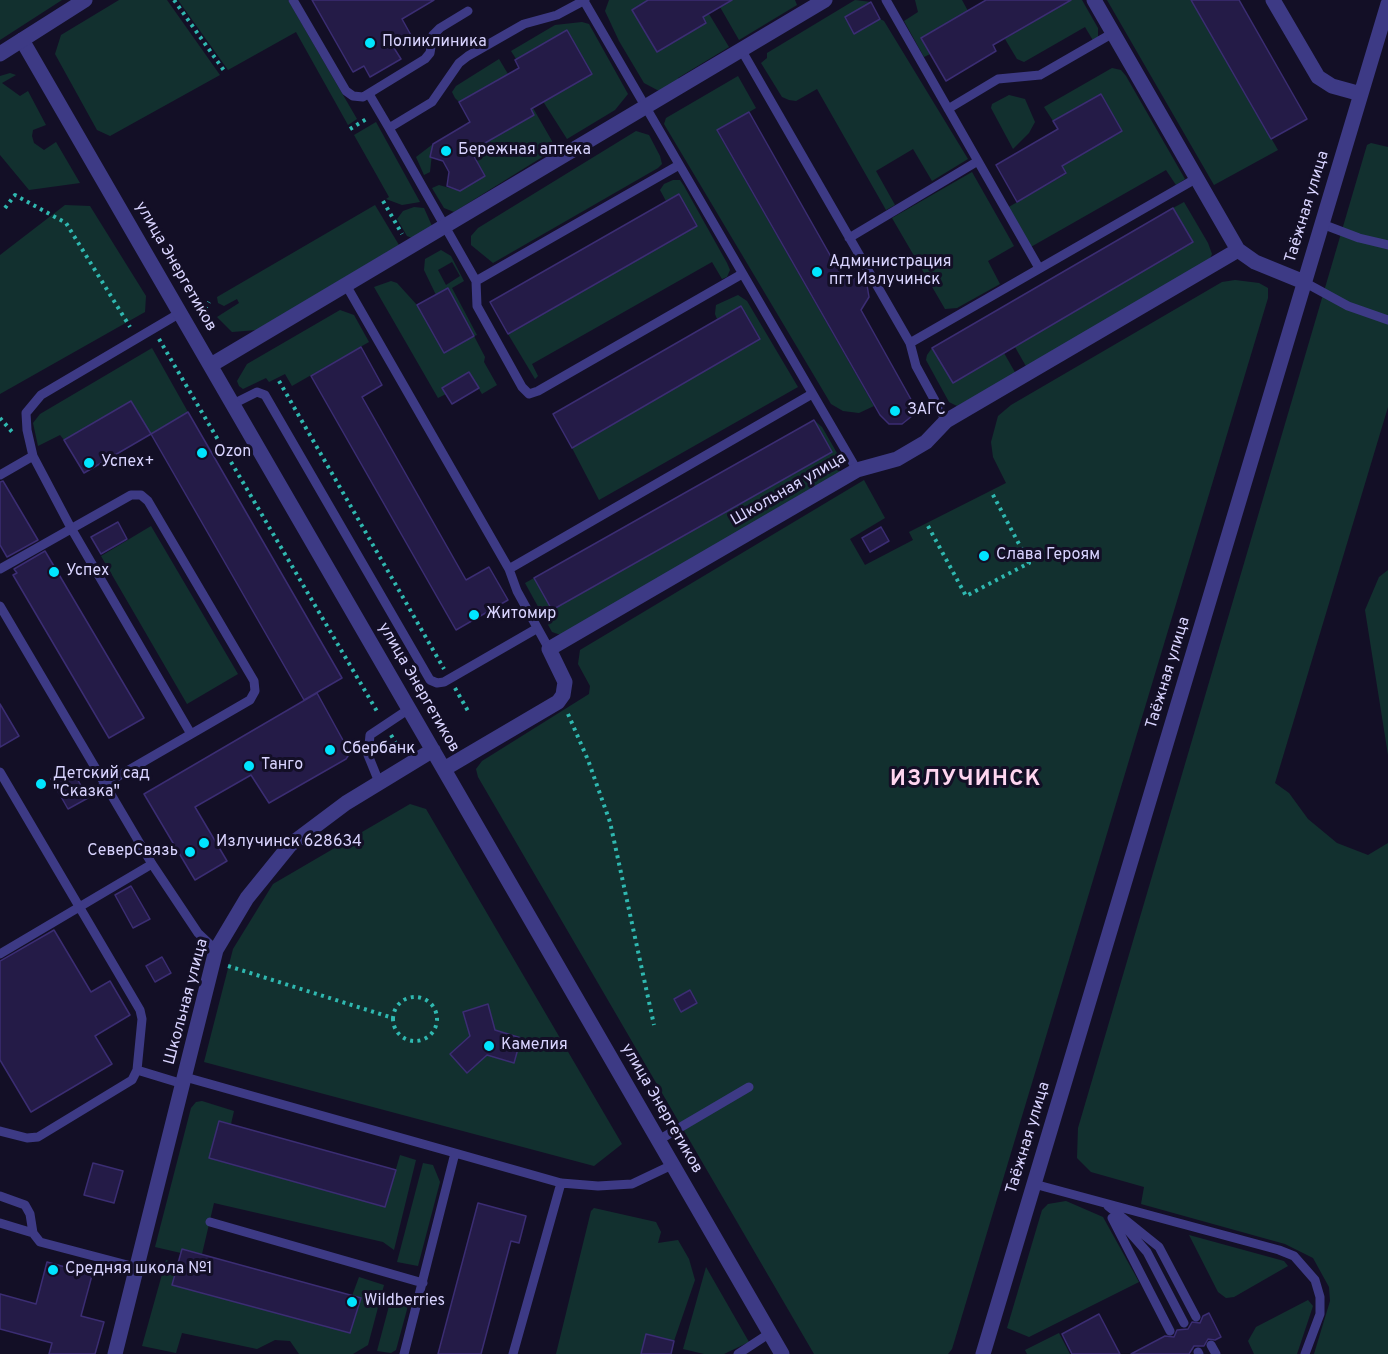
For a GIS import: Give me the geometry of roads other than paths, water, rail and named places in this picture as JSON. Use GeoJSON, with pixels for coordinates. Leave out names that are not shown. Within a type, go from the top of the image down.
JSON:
{"type":"FeatureCollection","features":[{"type":"Feature","properties":{"kind":"street"},"geometry":{"type":"LineString","coordinates":[[0,54],[85,0]]}},
{"type":"Feature","properties":{"kind":"street"},"geometry":{"type":"LineString","coordinates":[[1094,0],[1238,250],[1255,262],[1304,282]]}},
{"type":"Feature","properties":{"kind":"street"},"geometry":{"type":"LineString","coordinates":[[1273,0],[1318,77],[1332,86],[1361,94]]}},
{"type":"Feature","properties":{"kind":"street"},"geometry":{"type":"LineString","coordinates":[[211,365],[447,227],[823,1]]}},
{"type":"Feature","properties":{"kind":"street","name":"Таёжная улица"},"geometry":{"type":"LineString","coordinates":[[983,1353],[1388,4]]}},
{"type":"Feature","properties":{"kind":"street","name":"улица Энергетиков"},"geometry":{"type":"LineString","coordinates":[[22,40],[782,1354]]}},
{"type":"Feature","properties":{"kind":"street","name":"Школьная улица"},"geometry":{"type":"LineString","coordinates":[[549,649],[857,470],[897,459],[926,442],[946,420],[1238,250]]}},
{"type":"Feature","properties":{"kind":"street"},"geometry":{"type":"LineString","coordinates":[[444,769],[552,707],[561,699],[565,682],[549,649]]}},
{"type":"Feature","properties":{"kind":"street","name":"Школьная улица"},"geometry":{"type":"LineString","coordinates":[[115,1354],[216,950],[247,898],[290,845],[323,818],[433,750]]}},
{"type":"Feature","properties":{"kind":"lane"},"geometry":{"type":"LineString","coordinates":[[293,0],[346,91],[353,96],[363,97],[425,59],[430,53],[433,35],[440,28],[468,11]]}},
{"type":"Feature","properties":{"kind":"lane"},"geometry":{"type":"LineString","coordinates":[[389,128],[432,102],[459,63],[468,56],[524,24],[557,15],[585,0],[857,470]]}},
{"type":"Feature","properties":{"kind":"lane"},"geometry":{"type":"LineString","coordinates":[[886,0],[1039,268]]}},
{"type":"Feature","properties":{"kind":"lane"},"geometry":{"type":"LineString","coordinates":[[948,109],[998,79],[1040,75],[1113,33]]}},
{"type":"Feature","properties":{"kind":"lane"},"geometry":{"type":"LineString","coordinates":[[742,51],[910,344],[916,366],[946,420]]}},
{"type":"Feature","properties":{"kind":"lane"},"geometry":{"type":"LineString","coordinates":[[369,94],[476,281],[477,306],[522,387],[529,394],[538,391],[742,274]]}},
{"type":"Feature","properties":{"kind":"lane"},"geometry":{"type":"LineString","coordinates":[[849,238],[978,161]]}},
{"type":"Feature","properties":{"kind":"lane"},"geometry":{"type":"LineString","coordinates":[[476,281],[679,165]]}},
{"type":"Feature","properties":{"kind":"lane"},"geometry":{"type":"LineString","coordinates":[[910,344],[1197,178]]}},
{"type":"Feature","properties":{"kind":"lane"},"geometry":{"type":"LineString","coordinates":[[1322,224],[1359,238],[1388,245]]}},
{"type":"Feature","properties":{"kind":"lane"},"geometry":{"type":"LineString","coordinates":[[1304,282],[1348,306],[1388,320]]}},
{"type":"Feature","properties":{"kind":"lane"},"geometry":{"type":"LineString","coordinates":[[346,285],[509,569],[517,591],[549,649]]}},
{"type":"Feature","properties":{"kind":"lane"},"geometry":{"type":"LineString","coordinates":[[180,313],[41,395],[26,413],[33,456],[71,528],[191,734]]}},
{"type":"Feature","properties":{"kind":"lane"},"geometry":{"type":"LineString","coordinates":[[233,404],[257,392],[265,395],[430,680],[437,683],[450,679],[536,629]]}},
{"type":"Feature","properties":{"kind":"lane"},"geometry":{"type":"LineString","coordinates":[[509,569],[812,394]]}},
{"type":"Feature","properties":{"kind":"lane"},"geometry":{"type":"LineString","coordinates":[[0,474],[33,456]]}},
{"type":"Feature","properties":{"kind":"lane"},"geometry":{"type":"LineString","coordinates":[[0,569],[131,495],[141,495],[148,501],[251,677],[255,691],[250,700],[103,785]]}},
{"type":"Feature","properties":{"kind":"lane"},"geometry":{"type":"LineString","coordinates":[[0,606],[103,785],[152,864],[198,933],[216,950]]}},
{"type":"Feature","properties":{"kind":"lane"},"geometry":{"type":"LineString","coordinates":[[379,783],[368,754],[370,735],[409,709]]}},
{"type":"Feature","properties":{"kind":"lane"},"geometry":{"type":"LineString","coordinates":[[0,772],[140,1010],[142,1032],[138,1070],[132,1080],[38,1137],[27,1138],[0,1131]]}},
{"type":"Feature","properties":{"kind":"lane"},"geometry":{"type":"LineString","coordinates":[[0,954],[152,864]]}},
{"type":"Feature","properties":{"kind":"lane"},"geometry":{"type":"LineString","coordinates":[[138,1070],[561,1183],[598,1186],[633,1184],[672,1165]]}},
{"type":"Feature","properties":{"kind":"lane"},"geometry":{"type":"LineString","coordinates":[[657,1141],[749,1087]]}},
{"type":"Feature","properties":{"kind":"lane"},"geometry":{"type":"LineString","coordinates":[[404,1354],[455,1153]]}},
{"type":"Feature","properties":{"kind":"lane"},"geometry":{"type":"LineString","coordinates":[[513,1354],[561,1183]]}},
{"type":"Feature","properties":{"kind":"lane"},"geometry":{"type":"LineString","coordinates":[[1034,1184],[1294,1256],[1315,1280],[1320,1297],[1320,1314],[1305,1354]]}},
{"type":"Feature","properties":{"kind":"lane"},"geometry":{"type":"LineString","coordinates":[[0,1196],[25,1204],[30,1214],[33,1233],[40,1242],[135,1267]]}},
{"type":"Feature","properties":{"kind":"lane"},"geometry":{"type":"LineString","coordinates":[[1104,1203],[1159,1247],[1197,1317]]}},
{"type":"Feature","properties":{"kind":"lane"},"geometry":{"type":"LineString","coordinates":[[1104,1203],[1147,1252],[1184,1323]]}},
{"type":"Feature","properties":{"kind":"lane"},"geometry":{"type":"LineString","coordinates":[[1104,1203],[1170,1331]]}},
{"type":"Feature","properties":{"kind":"lane"},"geometry":{"type":"LineString","coordinates":[[210,1222],[423,1283]]}},
{"type":"Feature","properties":{"kind":"lane"},"geometry":{"type":"LineString","coordinates":[[0,1223],[33,1233]]}},
{"type":"Feature","properties":{"kind":"lane"},"geometry":{"type":"LineString","coordinates":[[738,1354],[770,1333]]}},
{"type":"Feature","properties":{"kind":"lane"},"geometry":{"type":"LineString","coordinates":[[1211,1345],[1216,1354]]}},
{"type":"Feature","properties":{"kind":"place","name":"Поликлиника"},"geometry":{"type":"Point","coordinates":[370,43]}},
{"type":"Feature","properties":{"kind":"place","name":"Бережная аптека"},"geometry":{"type":"Point","coordinates":[446,151]}},
{"type":"Feature","properties":{"kind":"place","name":"Администрация пгт Излучинск"},"geometry":{"type":"Point","coordinates":[817,272]}},
{"type":"Feature","properties":{"kind":"place","name":"ЗАГС"},"geometry":{"type":"Point","coordinates":[895,411]}},
{"type":"Feature","properties":{"kind":"place","name":"Ozon"},"geometry":{"type":"Point","coordinates":[202,453]}},
{"type":"Feature","properties":{"kind":"place","name":"Успех+"},"geometry":{"type":"Point","coordinates":[89,463]}},
{"type":"Feature","properties":{"kind":"place","name":"Слава Героям"},"geometry":{"type":"Point","coordinates":[984,556]}},
{"type":"Feature","properties":{"kind":"place","name":"Успех"},"geometry":{"type":"Point","coordinates":[54,572]}},
{"type":"Feature","properties":{"kind":"place","name":"Житомир"},"geometry":{"type":"Point","coordinates":[474,615]}},
{"type":"Feature","properties":{"kind":"place","name":"Сбербанк"},"geometry":{"type":"Point","coordinates":[330,750]}},
{"type":"Feature","properties":{"kind":"place","name":"Танго"},"geometry":{"type":"Point","coordinates":[249,766]}},
{"type":"Feature","properties":{"kind":"place","name":"Детский сад \"Сказка\""},"geometry":{"type":"Point","coordinates":[41,784]}},
{"type":"Feature","properties":{"kind":"place","name":"Излучинск 628634"},"geometry":{"type":"Point","coordinates":[204,843]}},
{"type":"Feature","properties":{"kind":"place","name":"СеверСвязь"},"geometry":{"type":"Point","coordinates":[190,852]}},
{"type":"Feature","properties":{"kind":"place","name":"Камелия"},"geometry":{"type":"Point","coordinates":[489,1046]}},
{"type":"Feature","properties":{"kind":"place","name":"Средняя школа №1"},"geometry":{"type":"Point","coordinates":[53,1270]}},
{"type":"Feature","properties":{"kind":"place","name":"Wildberries"},"geometry":{"type":"Point","coordinates":[352,1302]}},
{"type":"Feature","properties":{"kind":"district","name":"ИЗЛУЧИНСК"},"geometry":{"type":"Point","coordinates":[966,781]}}]}
